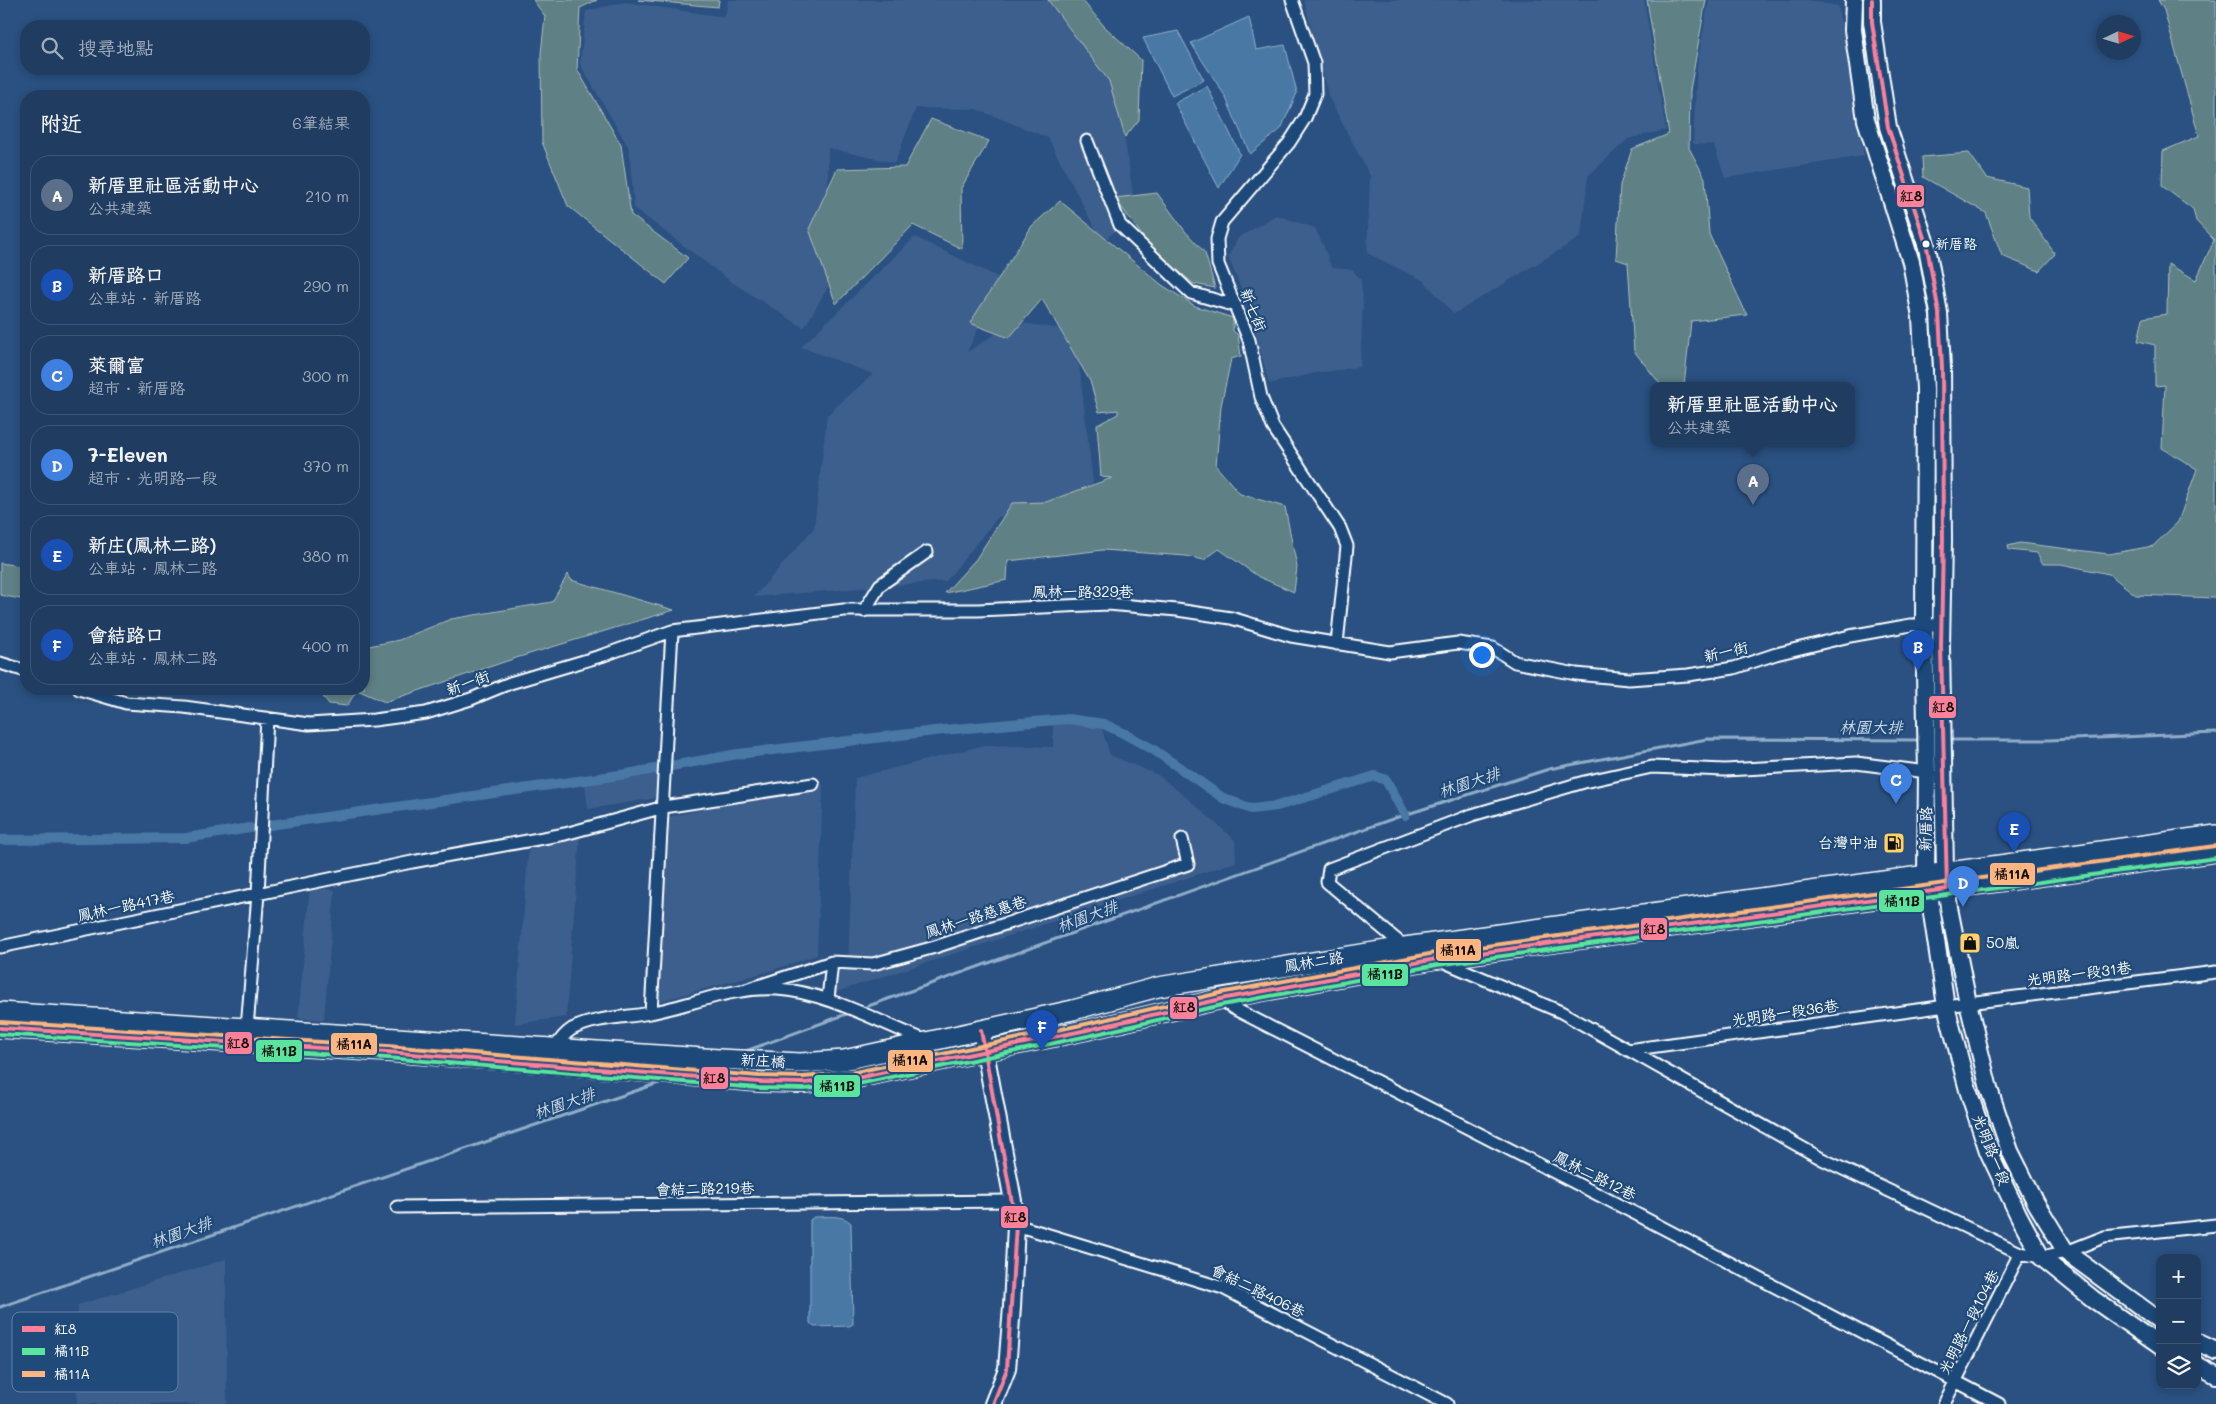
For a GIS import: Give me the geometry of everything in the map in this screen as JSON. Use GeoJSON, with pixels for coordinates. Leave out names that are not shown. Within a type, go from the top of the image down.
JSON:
{"type":"FeatureCollection","features":[{"type":"Feature","properties":{"kind":"main road","name":"鳳林二路"},"geometry":{"type":"LineString","coordinates":[[985,1052],[1221,999],[1436,959],[1946,880],[2216,835]]}},
{"type":"Feature","properties":{"kind":"main road","name":"鳳林二路"},"geometry":{"type":"LineString","coordinates":[[1946,880],[2216,852]]}},
{"type":"Feature","properties":{"kind":"main road","name":"鳳林二路"},"geometry":{"type":"LineString","coordinates":[[927,1041],[1073,1010],[1158,988],[1405,947],[1927,883]]}},
{"type":"Feature","properties":{"kind":"main road"},"geometry":{"type":"LineString","coordinates":[[0,1012],[247,1028],[554,1056]]}},
{"type":"Feature","properties":{"kind":"main road"},"geometry":{"type":"LineString","coordinates":[[0,1028],[554,1056]]}},
{"type":"Feature","properties":{"kind":"main road","name":"新庄橋"},"geometry":{"type":"LineString","coordinates":[[554,1056],[800,1063],[844,1060],[927,1041]]}},
{"type":"Feature","properties":{"kind":"main road","name":"新庄橋"},"geometry":{"type":"LineString","coordinates":[[554,1056],[786,1083],[852,1079],[985,1052]]}},
{"type":"Feature","properties":{"kind":"street","name":"新七街"},"geometry":{"type":"LineString","coordinates":[[1292,0],[1314,63],[1315,94],[1306,118],[1289,143],[1222,222],[1217,240],[1218,264],[1249,340],[1261,397],[1273,427],[1340,528],[1346,546],[1337,644]]}},
{"type":"Feature","properties":{"kind":"street"},"geometry":{"type":"LineString","coordinates":[[1854,0],[1853,30],[1866,120],[1911,262],[1921,317],[1925,389],[1924,624]]}},
{"type":"Feature","properties":{"kind":"street"},"geometry":{"type":"LineString","coordinates":[[1872,0],[1872,22],[1888,127],[1927,247],[1939,313],[1942,376],[1942,625]]}},
{"type":"Feature","properties":{"kind":"street"},"geometry":{"type":"LineString","coordinates":[[1087,141],[1120,225],[1191,293],[1236,306]]}},
{"type":"Feature","properties":{"kind":"street"},"geometry":{"type":"LineString","coordinates":[[864,611],[880,585],[927,552]]}},
{"type":"Feature","properties":{"kind":"street","name":"鳳林一路329巷"},"geometry":{"type":"LineString","coordinates":[[672,631],[844,610],[978,610],[1108,604],[1177,610],[1231,618],[1291,636],[1390,652],[1458,643],[1493,648],[1515,662]]}},
{"type":"Feature","properties":{"kind":"street","name":"新一街"},"geometry":{"type":"LineString","coordinates":[[1515,662],[1576,674],[1629,680],[1734,668],[1776,654],[1850,636],[1911,624],[1942,625]]}},
{"type":"Feature","properties":{"kind":"street","name":"新厝路"},"geometry":{"type":"LineString","coordinates":[[1924,624],[1927,883]]}},
{"type":"Feature","properties":{"kind":"street","name":"新厝路"},"geometry":{"type":"LineString","coordinates":[[1942,625],[1946,880]]}},
{"type":"Feature","properties":{"kind":"street"},"geometry":{"type":"LineString","coordinates":[[651,1013],[664,807],[672,631]]}},
{"type":"Feature","properties":{"kind":"street","name":"新一街"},"geometry":{"type":"LineString","coordinates":[[267,718],[309,724],[333,724],[426,713],[471,699],[510,683],[604,655],[672,631]]}},
{"type":"Feature","properties":{"kind":"street"},"geometry":{"type":"LineString","coordinates":[[0,663],[20,669]]}},
{"type":"Feature","properties":{"kind":"street"},"geometry":{"type":"LineString","coordinates":[[96,695],[126,703],[184,707],[267,718],[258,894],[247,1028]]}},
{"type":"Feature","properties":{"kind":"street"},"geometry":{"type":"LineString","coordinates":[[1405,947],[1326,882],[1329,869],[1472,815],[1584,782],[1652,767],[1725,770],[1856,763],[1926,770]]}},
{"type":"Feature","properties":{"kind":"street","name":"鳳林一路417巷"},"geometry":{"type":"LineString","coordinates":[[0,947],[412,862],[565,834],[664,807],[813,784]]}},
{"type":"Feature","properties":{"kind":"street","name":"鳳林一路慈惠巷"},"geometry":{"type":"LineString","coordinates":[[746,990],[832,962],[873,964],[935,947],[1188,864],[1182,839]]}},
{"type":"Feature","properties":{"kind":"street","name":"光明路一段"},"geometry":{"type":"LineString","coordinates":[[1946,880],[1968,1003],[1989,1089],[2010,1151],[2036,1203],[2066,1252],[2156,1318]]}},
{"type":"Feature","properties":{"kind":"street","name":"光明路一段"},"geometry":{"type":"LineString","coordinates":[[1927,883],[1946,1006],[1968,1090],[1988,1151],[2018,1214],[2041,1258],[2093,1299],[2157,1344]]}},
{"type":"Feature","properties":{"kind":"street"},"geometry":{"type":"LineString","coordinates":[[1436,959],[1561,1012],[1822,1160],[2020,1253],[2041,1258],[2066,1252],[2104,1238],[2216,1224]]}},
{"type":"Feature","properties":{"kind":"street"},"geometry":{"type":"LineString","coordinates":[[828,1000],[832,962]]}},
{"type":"Feature","properties":{"kind":"street","name":"光明路一段31巷"},"geometry":{"type":"LineString","coordinates":[[1946,1006],[2216,972]]}},
{"type":"Feature","properties":{"kind":"street"},"geometry":{"type":"LineString","coordinates":[[554,1056],[559,1041],[571,1030],[593,1021],[651,1013],[746,990],[777,989],[828,1000],[927,1041]]}},
{"type":"Feature","properties":{"kind":"street","name":"鳳林二路12巷"},"geometry":{"type":"LineString","coordinates":[[1221,999],[1242,1013],[1634,1212],[1999,1404]]}},
{"type":"Feature","properties":{"kind":"street","name":"光明路一段36巷"},"geometry":{"type":"LineString","coordinates":[[1628,1050],[1946,1006]]}},
{"type":"Feature","properties":{"kind":"street"},"geometry":{"type":"LineString","coordinates":[[981,1030],[1016,1225],[1007,1368],[993,1404]]}},
{"type":"Feature","properties":{"kind":"street","name":"會結二路219巷"},"geometry":{"type":"LineString","coordinates":[[397,1207],[1013,1201]]}},
{"type":"Feature","properties":{"kind":"street","name":"會結二路406巷"},"geometry":{"type":"LineString","coordinates":[[1016,1225],[1223,1288],[1447,1404]]}},
{"type":"Feature","properties":{"kind":"street","name":"光明路一段104巷"},"geometry":{"type":"LineString","coordinates":[[1944,1404],[2020,1253]]}},
{"type":"Feature","properties":{"kind":"street"},"geometry":{"type":"LineString","coordinates":[[2201,1344],[2216,1351]]}},
{"type":"Feature","properties":{"kind":"street"},"geometry":{"type":"LineString","coordinates":[[2201,1368],[2216,1375]]}},
{"type":"Feature","properties":{"kind":"shaded area"},"geometry":{"type":"Polygon","coordinates":[[[728,0],[1059,0],[1115,75],[1136,214],[1102,242],[1048,138],[976,109],[916,108],[895,163],[828,148],[828,287],[804,328],[730,281],[634,208],[629,148],[580,64],[586,11],[625,2],[725,17],[728,0]]]}},
{"type":"Feature","properties":{"kind":"shaded area"},"geometry":{"type":"Polygon","coordinates":[[[1304,0],[1644,0],[1666,130],[1628,139],[1588,176],[1581,237],[1454,314],[1424,281],[1367,253],[1370,176],[1329,98],[1304,0]]]}},
{"type":"Feature","properties":{"kind":"shaded area"},"geometry":{"type":"Polygon","coordinates":[[[1709,0],[1808,0],[1838,6],[1864,156],[1725,178],[1714,145],[1693,144],[1697,65],[1709,0]]]}},
{"type":"Feature","properties":{"kind":"shaded area"},"geometry":{"type":"Polygon","coordinates":[[[1249,17],[1256,50],[1285,45],[1297,93],[1281,129],[1250,154],[1225,96],[1191,43],[1249,17]]]}},
{"type":"Feature","properties":{"kind":"shaded area"},"geometry":{"type":"Polygon","coordinates":[[[1178,31],[1204,80],[1172,96],[1143,38],[1178,31]]]}},
{"type":"Feature","properties":{"kind":"shaded area"},"geometry":{"type":"Polygon","coordinates":[[[1207,86],[1240,154],[1219,188],[1175,103],[1207,86]]]}},
{"type":"Feature","properties":{"kind":"shaded area"},"geometry":{"type":"Polygon","coordinates":[[[1276,215],[1315,228],[1331,267],[1352,270],[1361,279],[1363,304],[1360,367],[1316,373],[1269,384],[1249,307],[1228,257],[1238,238],[1276,215]]]}},
{"type":"Feature","properties":{"kind":"shaded area"},"geometry":{"type":"Polygon","coordinates":[[[915,237],[1002,279],[967,352],[1014,322],[1075,331],[1095,498],[998,517],[946,581],[754,597],[814,528],[827,415],[873,374],[801,347],[915,237]]]}},
{"type":"Feature","properties":{"kind":"shaded area"},"geometry":{"type":"Polygon","coordinates":[[[1053,718],[1099,719],[1110,755],[1158,775],[1187,798],[1235,840],[1236,862],[833,993],[830,973],[848,966],[855,778],[985,745],[1053,747],[1053,718]]]}},
{"type":"Feature","properties":{"kind":"shaded area"},"geometry":{"type":"Polygon","coordinates":[[[657,766],[657,798],[588,809],[584,776],[657,766]]]}},
{"type":"Feature","properties":{"kind":"shaded area"},"geometry":{"type":"Polygon","coordinates":[[[823,784],[817,955],[770,971],[650,1004],[663,818],[823,784]]]}},
{"type":"Feature","properties":{"kind":"shaded area"},"geometry":{"type":"Polygon","coordinates":[[[580,836],[566,1017],[515,1024],[529,843],[580,836]]]}},
{"type":"Feature","properties":{"kind":"shaded area"},"geometry":{"type":"Polygon","coordinates":[[[310,887],[335,890],[324,1020],[298,1018],[310,887]]]}},
{"type":"Feature","properties":{"kind":"shaded area"},"geometry":{"type":"Polygon","coordinates":[[[814,1217],[839,1217],[851,1223],[853,1324],[849,1326],[814,1327],[810,1323],[810,1220],[814,1217]]]}},
{"type":"Feature","properties":{"kind":"shaded area"},"geometry":{"type":"Polygon","coordinates":[[[226,1259],[227,1404],[77,1404],[77,1392],[178,1392],[178,1312],[78,1312],[78,1305],[226,1259]]]}},
{"type":"Feature","properties":{"kind":"green space"},"geometry":{"type":"Polygon","coordinates":[[[533,0],[597,0],[580,8],[577,69],[621,145],[631,215],[688,258],[666,284],[568,206],[542,142],[541,54],[545,16],[533,0]]]}},
{"type":"Feature","properties":{"kind":"green space"},"geometry":{"type":"Polygon","coordinates":[[[638,0],[719,0],[718,7],[638,0]]]}},
{"type":"Feature","properties":{"kind":"green space"},"geometry":{"type":"Polygon","coordinates":[[[1048,0],[1082,0],[1104,26],[1141,60],[1139,120],[1125,137],[1109,81],[1048,0]]]}},
{"type":"Feature","properties":{"kind":"green space"},"geometry":{"type":"Polygon","coordinates":[[[1647,0],[1706,0],[1690,90],[1689,148],[1705,178],[1709,234],[1747,315],[1691,321],[1684,382],[1659,382],[1634,351],[1628,263],[1616,259],[1620,185],[1632,149],[1669,134],[1647,0]]]}},
{"type":"Feature","properties":{"kind":"green space"},"geometry":{"type":"Polygon","coordinates":[[[2158,0],[2216,0],[2216,598],[2136,595],[2109,574],[2061,564],[2043,564],[2037,553],[2009,550],[2008,546],[2020,543],[2109,554],[2153,546],[2178,522],[2197,469],[2162,448],[2165,385],[2155,386],[2155,345],[2138,341],[2143,318],[2167,314],[2168,264],[2196,280],[2214,240],[2196,221],[2193,209],[2162,186],[2163,151],[2199,136],[2164,10],[2158,0]]]}},
{"type":"Feature","properties":{"kind":"green space"},"geometry":{"type":"Polygon","coordinates":[[[931,119],[989,141],[961,188],[962,249],[913,225],[836,304],[809,229],[837,169],[905,167],[931,119]]]}},
{"type":"Feature","properties":{"kind":"green space"},"geometry":{"type":"Polygon","coordinates":[[[1969,153],[1987,178],[2027,187],[2029,217],[2055,254],[2039,271],[2002,256],[1986,213],[1923,177],[1922,157],[1969,153]]]}},
{"type":"Feature","properties":{"kind":"green space"},"geometry":{"type":"Polygon","coordinates":[[[1157,193],[1185,231],[1205,253],[1215,288],[1194,284],[1151,248],[1115,198],[1157,193]]]}},
{"type":"Feature","properties":{"kind":"green space"},"geometry":{"type":"Polygon","coordinates":[[[1060,201],[1162,285],[1195,306],[1233,318],[1233,331],[1238,335],[1241,356],[1231,359],[1221,406],[1216,466],[1240,494],[1285,507],[1297,567],[1294,592],[1259,577],[1219,549],[1204,560],[1186,556],[1103,550],[1008,561],[1007,580],[945,593],[976,559],[1012,503],[1046,502],[1112,478],[1101,477],[1097,425],[1118,414],[1118,410],[1099,412],[1090,381],[1042,299],[1009,338],[970,323],[1032,226],[1060,201]]]}},
{"type":"Feature","properties":{"kind":"green space"},"geometry":{"type":"Polygon","coordinates":[[[0,563],[20,566],[20,599],[0,595],[0,563]]]}},
{"type":"Feature","properties":{"kind":"green space"},"geometry":{"type":"Polygon","coordinates":[[[568,574],[571,580],[674,610],[516,658],[385,702],[369,695],[370,646],[399,640],[451,619],[552,602],[568,574]]]}},
{"type":"Feature","properties":{"kind":"green space"},"geometry":{"type":"Polygon","coordinates":[[[322,695],[354,695],[347,706],[329,704],[322,695]]]}},
{"type":"Feature","properties":{"kind":"waterway"},"geometry":{"type":"LineString","coordinates":[[263,826],[627,774],[738,754],[943,730],[1068,719],[1104,724],[1125,734],[1154,750],[1223,798],[1251,809],[1277,806],[1375,776],[1386,780],[1405,815]]}},
{"type":"Feature","properties":{"kind":"waterway","name":"林園大排"},"geometry":{"type":"LineString","coordinates":[[1947,740],[2049,740],[2216,733]]}},
{"type":"Feature","properties":{"kind":"waterway","name":"林園大排"},"geometry":{"type":"LineString","coordinates":[[860,1009],[1395,818],[1549,769],[1707,739],[1921,740]]}},
{"type":"Feature","properties":{"kind":"waterway"},"geometry":{"type":"LineString","coordinates":[[0,840],[186,838],[250,828]]}},
{"type":"Feature","properties":{"kind":"waterway","name":"林園大排"},"geometry":{"type":"LineString","coordinates":[[743,1052],[852,1012]]}},
{"type":"Feature","properties":{"kind":"waterway","name":"林園大排"},"geometry":{"type":"LineString","coordinates":[[0,1307],[662,1082]]}},
{"type":"Feature","properties":{"kind":"transit line","name":"紅8"},"geometry":{"type":"LineString","coordinates":[[0,1028],[387,1052],[759,1082],[803,1083],[852,1079],[1087,1030],[1221,999],[1436,959],[1947,889],[1941,646],[1943,541],[1942,367],[1939,313],[1927,247],[1888,127],[1872,22],[1872,0]]}},
{"type":"Feature","properties":{"kind":"transit line","name":"橘11A"},"geometry":{"type":"LineString","coordinates":[[0,1022],[387,1046],[759,1076],[803,1077],[851,1073],[1086,1024],[1220,993],[1435,953],[2215,846]]}},
{"type":"Feature","properties":{"kind":"transit line","name":"橘11B"},"geometry":{"type":"LineString","coordinates":[[0,1034],[387,1058],[758,1088],[804,1089],[853,1085],[1088,1036],[1222,1005],[1437,965],[2216,858]]}},
{"type":"Feature","properties":{"kind":"transit line","name":"紅8"},"geometry":{"type":"LineString","coordinates":[[981,1030],[1016,1225],[1007,1369],[993,1404]]}},
{"type":"Feature","properties":{"kind":"place","name":"新厝路"},"geometry":{"type":"Point","coordinates":[1926,244]}},
{"type":"Feature","properties":{"kind":"place","name":"新厝里社區活動中心"},"geometry":{"type":"Point","coordinates":[1753,505]}},
{"type":"Feature","properties":{"kind":"place","name":"新厝路口"},"geometry":{"type":"Point","coordinates":[1918,671]}},
{"type":"Feature","properties":{"kind":"place","name":"萊爾富"},"geometry":{"type":"Point","coordinates":[1896,804]}},
{"type":"Feature","properties":{"kind":"place","name":"台灣中油"},"geometry":{"type":"Point","coordinates":[1894,843]}},
{"type":"Feature","properties":{"kind":"place","name":"新庄(鳳林二路)"},"geometry":{"type":"Point","coordinates":[2014,853]}},
{"type":"Feature","properties":{"kind":"place","name":"7-Eleven"},"geometry":{"type":"Point","coordinates":[1963,907]}},
{"type":"Feature","properties":{"kind":"place","name":"50嵐"},"geometry":{"type":"Point","coordinates":[1970,943]}},
{"type":"Feature","properties":{"kind":"place","name":"會結路口"},"geometry":{"type":"Point","coordinates":[1042,1051]}}]}
